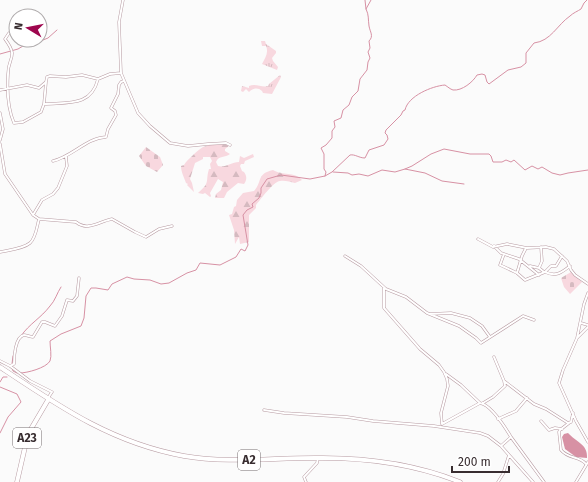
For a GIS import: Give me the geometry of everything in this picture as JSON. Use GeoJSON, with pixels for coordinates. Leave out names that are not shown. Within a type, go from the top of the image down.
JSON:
{"type":"FeatureCollection","features":[{"type":"Feature","properties":{"kind":"main road","name":"A2"},"geometry":{"type":"LineString","coordinates":[[0,367],[48,399],[101,430],[131,442],[166,453],[217,460],[318,458],[357,459],[433,473],[460,482]]}},
{"type":"Feature","properties":{"kind":"main road","name":"A23"},"geometry":{"type":"LineString","coordinates":[[17,482],[28,434],[48,399]]}},
{"type":"Feature","properties":{"kind":"street"},"geometry":{"type":"LineString","coordinates":[[123,0],[119,22],[121,73],[138,113],[146,123],[168,142],[173,144],[188,146],[226,143],[230,145]]}},
{"type":"Feature","properties":{"kind":"street"},"geometry":{"type":"LineString","coordinates":[[8,34],[5,39],[8,43]]}},
{"type":"Feature","properties":{"kind":"street"},"geometry":{"type":"LineString","coordinates":[[11,48],[13,54],[8,72],[8,88],[10,108],[14,123],[23,122],[41,112],[44,104],[47,77],[82,75],[98,79],[110,74],[121,73]]}},
{"type":"Feature","properties":{"kind":"street"},"geometry":{"type":"LineString","coordinates":[[44,104],[76,102],[87,98],[94,92],[98,79]]}},
{"type":"Feature","properties":{"kind":"street"},"geometry":{"type":"LineString","coordinates":[[53,161],[62,159],[89,142],[101,137],[106,137],[108,129],[116,115],[116,111],[111,108],[118,94],[119,85],[124,81]]}},
{"type":"Feature","properties":{"kind":"street"},"geometry":{"type":"LineString","coordinates":[[0,90],[27,85],[39,88],[46,82]]}},
{"type":"Feature","properties":{"kind":"street"},"geometry":{"type":"LineString","coordinates":[[0,113],[2,128],[0,140]]}},
{"type":"Feature","properties":{"kind":"street"},"geometry":{"type":"LineString","coordinates":[[0,144],[5,174],[33,215],[39,219],[76,222],[80,226],[95,225],[112,219],[146,237],[159,229],[172,226]]}},
{"type":"Feature","properties":{"kind":"street"},"geometry":{"type":"LineString","coordinates":[[33,215],[42,200],[53,194],[58,188],[67,166],[66,156]]}},
{"type":"Feature","properties":{"kind":"street"},"geometry":{"type":"LineString","coordinates":[[0,252],[17,249],[30,243],[39,219]]}},
{"type":"Feature","properties":{"kind":"street"},"geometry":{"type":"LineString","coordinates":[[478,239],[488,245],[494,246],[507,244],[527,248],[550,248],[557,251],[567,261],[575,275],[588,284]]}},
{"type":"Feature","properties":{"kind":"street"},"geometry":{"type":"LineString","coordinates":[[494,246],[499,252],[521,260],[539,275]]}},
{"type":"Feature","properties":{"kind":"street"},"geometry":{"type":"LineString","coordinates":[[539,268],[542,261],[541,247]]}},
{"type":"Feature","properties":{"kind":"street"},"geometry":{"type":"LineString","coordinates":[[517,273],[527,248]]}},
{"type":"Feature","properties":{"kind":"street"},"geometry":{"type":"LineString","coordinates":[[504,254],[500,265],[517,273],[525,280],[545,272],[551,266],[556,266],[562,256]]}},
{"type":"Feature","properties":{"kind":"street"},"geometry":{"type":"LineString","coordinates":[[345,256],[361,266],[384,287],[406,297],[423,311],[459,326],[481,343],[523,316],[534,320]]}},
{"type":"Feature","properties":{"kind":"street"},"geometry":{"type":"LineString","coordinates":[[530,267],[539,268],[553,276],[570,266]]}},
{"type":"Feature","properties":{"kind":"street"},"geometry":{"type":"LineString","coordinates":[[10,366],[14,364],[16,346],[22,336],[25,335],[33,337],[42,322],[55,326],[62,316],[67,300],[73,301],[77,296],[79,278]]}},
{"type":"Feature","properties":{"kind":"street"},"geometry":{"type":"LineString","coordinates":[[384,287],[384,308],[420,349],[444,372],[491,410],[544,482]]}},
{"type":"Feature","properties":{"kind":"street"},"geometry":{"type":"LineString","coordinates":[[588,293],[584,304],[577,338],[559,383],[588,442]]}},
{"type":"Feature","properties":{"kind":"street"},"geometry":{"type":"LineString","coordinates":[[429,314],[451,313],[470,318],[482,326],[490,337]]}},
{"type":"Feature","properties":{"kind":"street"},"geometry":{"type":"LineString","coordinates":[[577,338],[588,326],[581,323]]}},
{"type":"Feature","properties":{"kind":"street"},"geometry":{"type":"LineString","coordinates":[[438,426],[492,397],[504,388],[504,381],[494,357]]}},
{"type":"Feature","properties":{"kind":"street"},"geometry":{"type":"LineString","coordinates":[[0,361],[10,366],[30,381],[52,392],[48,399]]}},
{"type":"Feature","properties":{"kind":"street"},"geometry":{"type":"LineString","coordinates":[[444,372],[448,386]]}},
{"type":"Feature","properties":{"kind":"street"},"geometry":{"type":"LineString","coordinates":[[442,424],[441,413],[448,386],[452,378]]}},
{"type":"Feature","properties":{"kind":"street"},"geometry":{"type":"LineString","coordinates":[[504,381],[534,404],[546,409],[569,423]]}},
{"type":"Feature","properties":{"kind":"street"},"geometry":{"type":"LineString","coordinates":[[498,419],[516,411],[527,398]]}},
{"type":"Feature","properties":{"kind":"street"},"geometry":{"type":"LineString","coordinates":[[264,410],[438,426],[480,433],[488,436],[501,446],[533,482]]}},
{"type":"Feature","properties":{"kind":"street"},"geometry":{"type":"LineString","coordinates":[[573,413],[569,423],[559,432],[561,450],[567,455],[587,463],[576,482]]}},
{"type":"Feature","properties":{"kind":"street"},"geometry":{"type":"LineString","coordinates":[[541,421],[549,430],[555,428],[562,429]]}},
{"type":"Feature","properties":{"kind":"street"},"geometry":{"type":"LineString","coordinates":[[501,446],[511,437]]}},
{"type":"Feature","properties":{"kind":"street"},"geometry":{"type":"LineString","coordinates":[[498,482],[503,474],[509,455]]}},
{"type":"Feature","properties":{"kind":"street"},"geometry":{"type":"LineString","coordinates":[[306,482],[304,477],[317,463],[318,458]]}},
{"type":"Feature","properties":{"kind":"green space"},"geometry":{"type":"Polygon","coordinates":[[[261,41],[265,41],[266,44],[276,51],[272,58],[278,67],[277,70],[262,64],[267,51],[266,46],[262,46],[261,41]]]}},
{"type":"Feature","properties":{"kind":"green space"},"geometry":{"type":"Polygon","coordinates":[[[280,75],[281,77],[272,94],[263,93],[257,89],[249,92],[246,89],[243,92],[241,91],[242,86],[249,88],[249,86],[252,85],[268,86],[280,75]]]}},
{"type":"Feature","properties":{"kind":"green space"},"geometry":{"type":"Polygon","coordinates":[[[210,144],[226,144],[229,146],[225,149],[225,151],[230,154],[220,157],[217,160],[216,162],[218,166],[239,162],[240,156],[244,158],[253,154],[254,157],[245,161],[244,164],[241,164],[240,166],[246,176],[246,181],[244,184],[238,183],[227,192],[224,198],[215,198],[216,194],[221,190],[223,182],[218,179],[210,193],[210,197],[205,193],[198,193],[207,182],[209,169],[211,169],[210,164],[212,161],[210,157],[203,157],[203,159],[195,163],[190,179],[194,192],[187,185],[188,184],[186,183],[182,170],[181,166],[184,165],[199,150],[210,144]]]}},
{"type":"Feature","properties":{"kind":"green space"},"geometry":{"type":"Polygon","coordinates":[[[146,147],[160,157],[163,165],[157,172],[146,166],[139,156],[146,147]]]}},
{"type":"Feature","properties":{"kind":"green space"},"geometry":{"type":"Polygon","coordinates":[[[273,170],[281,173],[296,175],[302,180],[295,183],[280,181],[271,187],[249,215],[249,242],[240,244],[239,237],[235,244],[234,230],[229,215],[232,214],[237,200],[243,193],[254,191],[262,176],[273,170]]]}},
{"type":"Feature","properties":{"kind":"green space"},"geometry":{"type":"Polygon","coordinates":[[[571,272],[582,282],[570,294],[564,287],[561,278],[571,272]]]}},
{"type":"Feature","properties":{"kind":"shaded area"},"geometry":{"type":"Polygon","coordinates":[[[568,433],[584,446],[587,453],[587,458],[576,457],[565,449],[562,437],[564,434],[568,433]]]}},
{"type":"Feature","properties":{"kind":"waterway"},"geometry":{"type":"LineString","coordinates":[[365,0],[366,9]]}},
{"type":"Feature","properties":{"kind":"waterway"},"geometry":{"type":"LineString","coordinates":[[325,176],[324,154],[321,148],[332,138],[332,131],[335,127],[334,121],[341,118],[343,110],[349,105],[352,97],[358,91],[360,79],[367,70],[370,58],[368,52],[370,48],[369,41],[371,36],[366,9],[371,0]]}},
{"type":"Feature","properties":{"kind":"waterway"},"geometry":{"type":"LineString","coordinates":[[20,373],[36,370],[48,364],[51,357],[50,341],[61,334],[81,326],[84,318],[86,296],[91,288],[108,290],[112,284],[127,277],[150,280],[161,284],[169,283],[187,273],[196,270],[200,263],[220,265],[236,257],[241,249],[245,251],[248,245],[243,215],[247,210],[253,207],[252,204],[259,198],[261,188],[267,179],[281,175],[310,179],[325,176],[332,172],[350,155],[365,158],[369,150],[384,145],[388,139],[385,133],[386,130],[401,115],[407,105],[416,96],[434,87],[445,85],[453,90],[460,89],[470,83],[477,75],[482,74],[485,75],[489,84],[508,70],[521,67],[526,63],[526,53],[534,43],[540,42],[549,36],[565,20],[581,9],[587,0]]}},
{"type":"Feature","properties":{"kind":"waterway"},"geometry":{"type":"LineString","coordinates":[[48,38],[57,30]]}},
{"type":"Feature","properties":{"kind":"waterway"},"geometry":{"type":"LineString","coordinates":[[0,54],[20,48]]}},
{"type":"Feature","properties":{"kind":"waterway"},"geometry":{"type":"LineString","coordinates":[[405,169],[431,154],[444,149],[470,154],[489,154],[493,162],[502,162],[506,160],[511,162],[514,160],[525,170],[532,166],[538,169],[542,167],[552,173],[560,175],[588,170]]}},
{"type":"Feature","properties":{"kind":"waterway"},"geometry":{"type":"LineString","coordinates":[[333,172],[368,176],[382,170],[395,172],[405,169],[425,173],[442,181],[464,184]]}},
{"type":"Feature","properties":{"kind":"waterway"},"geometry":{"type":"LineString","coordinates":[[21,336],[52,304],[61,287]]}},
{"type":"Feature","properties":{"kind":"waterway"},"geometry":{"type":"LineString","coordinates":[[12,364],[13,356]]}},
{"type":"Feature","properties":{"kind":"waterway"},"geometry":{"type":"LineString","coordinates":[[12,367],[13,371],[17,373]]}},
{"type":"Feature","properties":{"kind":"waterway"},"geometry":{"type":"LineString","coordinates":[[0,382],[3,377],[7,377]]}},
{"type":"Feature","properties":{"kind":"waterway"},"geometry":{"type":"LineString","coordinates":[[0,387],[17,394],[21,402],[8,417],[0,433]]}}]}
